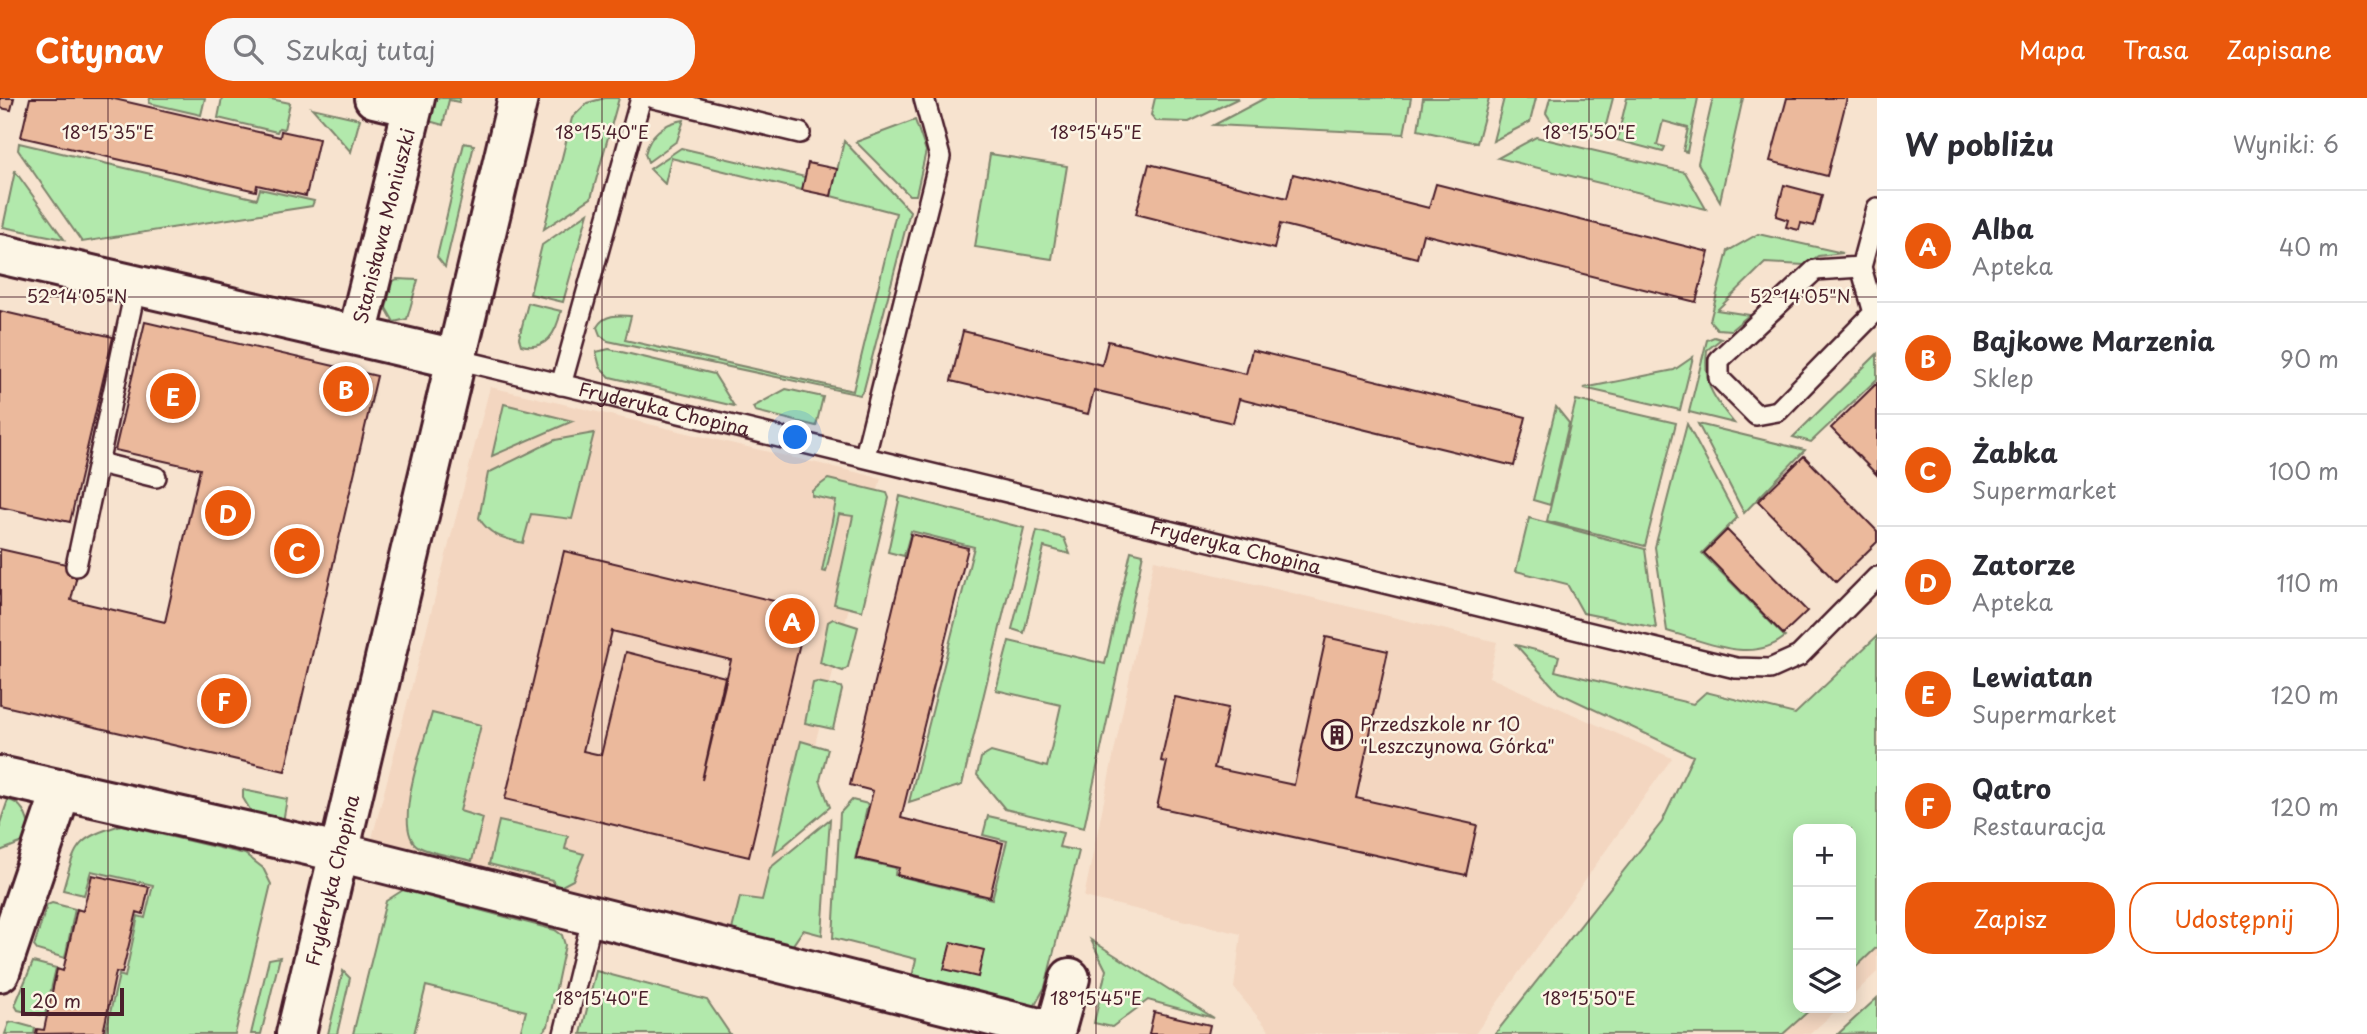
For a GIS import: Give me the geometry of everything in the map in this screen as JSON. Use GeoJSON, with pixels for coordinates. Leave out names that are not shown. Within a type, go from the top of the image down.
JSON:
{"type":"FeatureCollection","features":[{"type":"Feature","properties":{"kind":"street"},"geometry":{"type":"LineString","coordinates":[[374,98],[414,102]]}},
{"type":"Feature","properties":{"kind":"street","name":"Fryderyka Chopina"},"geometry":{"type":"LineString","coordinates":[[296,1034],[518,98]]}},
{"type":"Feature","properties":{"kind":"street","name":"Stanisława Moniuszki"},"geometry":{"type":"LineString","coordinates":[[414,102],[358,336],[456,359]]}},
{"type":"Feature","properties":{"kind":"street"},"geometry":{"type":"LineString","coordinates":[[0,254],[358,336]]}},
{"type":"Feature","properties":{"kind":"street"},"geometry":{"type":"LineString","coordinates":[[0,776],[338,852],[1055,1031],[1070,978]]}},
{"type":"Feature","properties":{"kind":"street"},"geometry":{"type":"LineString","coordinates":[[0,972],[62,789]]}},
{"type":"Feature","properties":{"kind":"lane","name":"Fryderyka Chopina"},"geometry":{"type":"LineString","coordinates":[[561,385],[641,98]]}},
{"type":"Feature","properties":{"kind":"lane"},"geometry":{"type":"LineString","coordinates":[[654,98],[800,133]]}},
{"type":"Feature","properties":{"kind":"lane"},"geometry":{"type":"LineString","coordinates":[[865,456],[940,157],[924,98]]}},
{"type":"Feature","properties":{"kind":"lane"},"geometry":{"type":"LineString","coordinates":[[1861,267],[1815,270],[1719,360],[1718,378],[1755,415],[1778,411],[1874,313],[1861,267],[1877,208]]}},
{"type":"Feature","properties":{"kind":"lane"},"geometry":{"type":"LineString","coordinates":[[76,566],[136,286]]}},
{"type":"Feature","properties":{"kind":"lane","name":"Fryderyka Chopina"},"geometry":{"type":"LineString","coordinates":[[456,359],[1736,668],[1770,669],[1799,656],[1877,577]]}},
{"type":"Feature","properties":{"kind":"lane"},"geometry":{"type":"LineString","coordinates":[[99,463],[156,477]]}},
{"type":"Feature","properties":{"kind":"lane"},"geometry":{"type":"LineString","coordinates":[[564,1034],[593,915]]}},
{"type":"Feature","properties":{"kind":"shaded area"},"geometry":{"type":"Polygon","coordinates":[[[490,387],[881,478],[764,950],[370,846],[490,387]]]}},
{"type":"Feature","properties":{"kind":"shaded area"},"geometry":{"type":"Polygon","coordinates":[[[1154,560],[1497,642],[1489,677],[1672,758],[1475,1034],[1272,1034],[1234,988],[1241,934],[1084,897],[1154,560]]]}},
{"type":"Feature","properties":{"kind":"shaded area"},"geometry":{"type":"Polygon","coordinates":[[[1877,947],[1877,972],[1856,992],[1856,967],[1877,947]]]}},
{"type":"Feature","properties":{"kind":"shaded area"},"geometry":{"type":"Polygon","coordinates":[[[1806,1013],[1833,1013],[1810,1034],[1783,1034],[1806,1013]]]}},
{"type":"Feature","properties":{"kind":"green space"},"geometry":{"type":"Polygon","coordinates":[[[150,98],[205,98],[201,115],[149,103],[150,98]]]}},
{"type":"Feature","properties":{"kind":"green space"},"geometry":{"type":"Polygon","coordinates":[[[222,98],[266,98],[290,103],[284,129],[279,128],[277,132],[218,118],[222,98]]]}},
{"type":"Feature","properties":{"kind":"green space"},"geometry":{"type":"Polygon","coordinates":[[[435,98],[460,98],[459,102],[449,100],[443,125],[429,121],[435,98]]]}},
{"type":"Feature","properties":{"kind":"green space"},"geometry":{"type":"Polygon","coordinates":[[[605,98],[619,98],[591,198],[544,229],[572,118],[587,103],[605,98]]]}},
{"type":"Feature","properties":{"kind":"green space"},"geometry":{"type":"Polygon","coordinates":[[[1155,98],[1239,98],[1189,122],[1156,121],[1151,115],[1155,98]]]}},
{"type":"Feature","properties":{"kind":"green space"},"geometry":{"type":"Polygon","coordinates":[[[1265,98],[1411,98],[1404,134],[1214,125],[1265,98]]]}},
{"type":"Feature","properties":{"kind":"green space"},"geometry":{"type":"Polygon","coordinates":[[[1423,98],[1489,98],[1477,143],[1418,130],[1423,98]]]}},
{"type":"Feature","properties":{"kind":"green space"},"geometry":{"type":"Polygon","coordinates":[[[1504,98],[1536,98],[1530,122],[1493,141],[1504,98]]]}},
{"type":"Feature","properties":{"kind":"green space"},"geometry":{"type":"Polygon","coordinates":[[[1550,98],[1613,98],[1603,137],[1555,127],[1546,113],[1550,98]]]}},
{"type":"Feature","properties":{"kind":"green space"},"geometry":{"type":"Polygon","coordinates":[[[1627,98],[1698,98],[1687,152],[1683,151],[1688,128],[1663,121],[1657,145],[1665,147],[1663,152],[1617,140],[1627,98]]]}},
{"type":"Feature","properties":{"kind":"green space"},"geometry":{"type":"Polygon","coordinates":[[[1713,98],[1743,98],[1720,201],[1698,163],[1713,98]]]}},
{"type":"Feature","properties":{"kind":"green space"},"geometry":{"type":"Polygon","coordinates":[[[312,108],[360,119],[351,152],[312,108]]]}},
{"type":"Feature","properties":{"kind":"green space"},"geometry":{"type":"Polygon","coordinates":[[[684,120],[677,141],[648,162],[645,154],[654,135],[670,124],[684,120]]]}},
{"type":"Feature","properties":{"kind":"green space"},"geometry":{"type":"Polygon","coordinates":[[[915,120],[926,151],[916,195],[909,195],[856,142],[915,120]]]}},
{"type":"Feature","properties":{"kind":"green space"},"geometry":{"type":"Polygon","coordinates":[[[1536,137],[1685,172],[1706,209],[1498,158],[1536,137]]]}},
{"type":"Feature","properties":{"kind":"green space"},"geometry":{"type":"Polygon","coordinates":[[[844,141],[910,211],[864,389],[860,395],[608,341],[600,335],[597,327],[603,320],[616,316],[631,316],[625,340],[853,391],[896,213],[831,196],[844,141]]]}},
{"type":"Feature","properties":{"kind":"green space"},"geometry":{"type":"Polygon","coordinates":[[[19,143],[257,199],[260,189],[314,201],[312,206],[82,242],[18,150],[19,143]]]}},
{"type":"Feature","properties":{"kind":"green space"},"geometry":{"type":"Polygon","coordinates":[[[464,143],[474,145],[445,267],[437,257],[464,143]]]}},
{"type":"Feature","properties":{"kind":"green space"},"geometry":{"type":"Polygon","coordinates":[[[681,148],[805,177],[802,190],[671,158],[665,184],[650,169],[681,148]]]}},
{"type":"Feature","properties":{"kind":"green space"},"geometry":{"type":"Polygon","coordinates":[[[990,154],[1067,166],[1052,259],[975,247],[990,154]]]}},
{"type":"Feature","properties":{"kind":"green space"},"geometry":{"type":"Polygon","coordinates":[[[15,171],[64,239],[3,227],[15,171]]]}},
{"type":"Feature","properties":{"kind":"green space"},"geometry":{"type":"Polygon","coordinates":[[[588,213],[563,302],[530,294],[542,245],[588,213]]]}},
{"type":"Feature","properties":{"kind":"green space"},"geometry":{"type":"Polygon","coordinates":[[[1758,234],[1843,253],[1818,256],[1805,265],[1765,263],[1717,310],[1749,315],[1731,330],[1717,329],[1710,321],[1728,251],[1758,234]]]}},
{"type":"Feature","properties":{"kind":"green space"},"geometry":{"type":"Polygon","coordinates":[[[397,279],[418,280],[407,319],[394,322],[386,308],[392,282],[397,279]]]}},
{"type":"Feature","properties":{"kind":"green space"},"geometry":{"type":"Polygon","coordinates":[[[528,303],[561,311],[549,339],[538,345],[521,345],[519,338],[528,303]]]}},
{"type":"Feature","properties":{"kind":"green space"},"geometry":{"type":"Polygon","coordinates":[[[1714,337],[1721,339],[1707,350],[1708,382],[1715,398],[1734,423],[1689,412],[1707,340],[1714,337]]]}},
{"type":"Feature","properties":{"kind":"green space"},"geometry":{"type":"Polygon","coordinates":[[[609,349],[714,374],[734,406],[610,377],[600,367],[596,352],[609,349]]]}},
{"type":"Feature","properties":{"kind":"green space"},"geometry":{"type":"Polygon","coordinates":[[[1877,354],[1877,379],[1811,442],[1793,437],[1877,354]]]}},
{"type":"Feature","properties":{"kind":"green space"},"geometry":{"type":"Polygon","coordinates":[[[1693,357],[1680,410],[1584,388],[1674,370],[1693,357]]]}},
{"type":"Feature","properties":{"kind":"green space"},"geometry":{"type":"Polygon","coordinates":[[[786,389],[823,397],[816,426],[755,411],[753,407],[786,389]]]}},
{"type":"Feature","properties":{"kind":"green space"},"geometry":{"type":"Polygon","coordinates":[[[1576,400],[1676,423],[1645,546],[1547,521],[1576,400]]]}},
{"type":"Feature","properties":{"kind":"green space"},"geometry":{"type":"Polygon","coordinates":[[[504,404],[573,421],[492,456],[504,404]]]}},
{"type":"Feature","properties":{"kind":"green space"},"geometry":{"type":"Polygon","coordinates":[[[1556,407],[1569,423],[1550,505],[1533,500],[1556,407]]]}},
{"type":"Feature","properties":{"kind":"green space"},"geometry":{"type":"Polygon","coordinates":[[[1687,424],[1737,518],[1702,553],[1785,637],[1771,645],[1757,649],[1727,648],[1667,631],[1655,547],[1687,424]]]}},
{"type":"Feature","properties":{"kind":"green space"},"geometry":{"type":"Polygon","coordinates":[[[1698,424],[1805,450],[1744,513],[1698,424]]]}},
{"type":"Feature","properties":{"kind":"green space"},"geometry":{"type":"Polygon","coordinates":[[[594,433],[572,519],[531,514],[523,543],[498,535],[483,524],[479,518],[488,473],[555,440],[594,433]]]}},
{"type":"Feature","properties":{"kind":"green space"},"geometry":{"type":"Polygon","coordinates":[[[828,479],[887,493],[889,498],[862,611],[834,604],[853,516],[839,514],[826,572],[822,571],[836,501],[812,496],[812,491],[828,479]]]}},
{"type":"Feature","properties":{"kind":"green space"},"geometry":{"type":"Polygon","coordinates":[[[900,496],[1024,528],[962,785],[909,802],[974,547],[911,531],[904,556],[888,552],[900,496]]]}},
{"type":"Feature","properties":{"kind":"green space"},"geometry":{"type":"Polygon","coordinates":[[[1529,518],[1645,549],[1656,628],[1583,613],[1567,584],[1516,571],[1529,518]]]}},
{"type":"Feature","properties":{"kind":"green space"},"geometry":{"type":"Polygon","coordinates":[[[1037,531],[1064,538],[1070,554],[1044,547],[1024,633],[1012,629],[1037,531]]]}},
{"type":"Feature","properties":{"kind":"green space"},"geometry":{"type":"Polygon","coordinates":[[[1131,551],[1143,554],[1084,828],[1005,809],[977,775],[981,758],[991,752],[1047,767],[1061,705],[996,690],[1009,641],[1105,664],[1131,551]]]}},
{"type":"Feature","properties":{"kind":"green space"},"geometry":{"type":"Polygon","coordinates":[[[833,619],[858,627],[848,667],[843,671],[820,663],[828,622],[833,619]]]}},
{"type":"Feature","properties":{"kind":"green space"},"geometry":{"type":"Polygon","coordinates":[[[1877,636],[1877,947],[1856,967],[1856,824],[1793,824],[1793,1013],[1806,1013],[1783,1034],[1495,1034],[1662,822],[1693,756],[1559,693],[1516,645],[1559,656],[1555,671],[1693,704],[1706,692],[1795,714],[1877,636]]]}},
{"type":"Feature","properties":{"kind":"green space"},"geometry":{"type":"Polygon","coordinates":[[[813,683],[841,687],[833,729],[805,723],[813,683]]]}},
{"type":"Feature","properties":{"kind":"green space"},"geometry":{"type":"Polygon","coordinates":[[[432,713],[481,725],[460,811],[483,818],[472,861],[425,850],[411,838],[408,823],[412,784],[432,713]]]}},
{"type":"Feature","properties":{"kind":"green space"},"geometry":{"type":"Polygon","coordinates":[[[801,741],[828,749],[820,780],[830,807],[774,854],[801,741]]]}},
{"type":"Feature","properties":{"kind":"green space"},"geometry":{"type":"Polygon","coordinates":[[[243,790],[287,799],[283,822],[255,818],[243,798],[243,790]]]}},
{"type":"Feature","properties":{"kind":"green space"},"geometry":{"type":"Polygon","coordinates":[[[8,800],[20,807],[30,828],[23,842],[0,851],[0,823],[8,800]]]}},
{"type":"Feature","properties":{"kind":"green space"},"geometry":{"type":"Polygon","coordinates":[[[852,800],[868,804],[855,859],[896,868],[895,875],[992,899],[1007,841],[983,835],[988,816],[1063,833],[1059,847],[1079,851],[1045,987],[1034,1007],[1026,1011],[911,982],[916,959],[833,938],[840,813],[852,800]]]}},
{"type":"Feature","properties":{"kind":"green space"},"geometry":{"type":"Polygon","coordinates":[[[830,819],[822,935],[803,930],[788,952],[730,938],[740,897],[762,900],[770,868],[830,819]]]}},
{"type":"Feature","properties":{"kind":"green space"},"geometry":{"type":"Polygon","coordinates":[[[499,821],[568,836],[565,849],[584,854],[573,880],[558,888],[552,880],[489,864],[499,821]]]}},
{"type":"Feature","properties":{"kind":"green space"},"geometry":{"type":"Polygon","coordinates":[[[121,825],[245,854],[263,868],[271,884],[235,1034],[105,1034],[119,975],[125,977],[138,916],[145,918],[153,885],[91,871],[84,895],[63,890],[79,846],[94,835],[121,825]]]}},
{"type":"Feature","properties":{"kind":"green space"},"geometry":{"type":"Polygon","coordinates":[[[403,890],[555,930],[562,935],[565,945],[548,1026],[541,1034],[520,1034],[526,1011],[426,986],[414,1034],[353,1034],[386,901],[403,890]]]}},
{"type":"Feature","properties":{"kind":"green space"},"geometry":{"type":"Polygon","coordinates":[[[52,903],[75,909],[65,958],[37,950],[34,946],[47,905],[52,903]]]}},
{"type":"Feature","properties":{"kind":"green space"},"geometry":{"type":"Polygon","coordinates":[[[1091,940],[1214,1018],[1148,1000],[1112,1027],[1094,1023],[1106,970],[1091,940]]]}},
{"type":"Feature","properties":{"kind":"green space"},"geometry":{"type":"Polygon","coordinates":[[[280,957],[261,1034],[251,1034],[269,959],[280,957]]]}},
{"type":"Feature","properties":{"kind":"green space"},"geometry":{"type":"Polygon","coordinates":[[[33,962],[56,968],[45,1016],[18,1010],[15,1005],[33,962]]]}},
{"type":"Feature","properties":{"kind":"green space"},"geometry":{"type":"Polygon","coordinates":[[[343,971],[350,978],[337,1034],[328,1034],[343,971]]]}},
{"type":"Feature","properties":{"kind":"green space"},"geometry":{"type":"Polygon","coordinates":[[[596,971],[707,1000],[730,1034],[581,1034],[596,971]]]}},
{"type":"Feature","properties":{"kind":"green space"},"geometry":{"type":"Polygon","coordinates":[[[1877,998],[1877,1033],[1838,1034],[1877,998]]]}},
{"type":"Feature","properties":{"kind":"green space"},"geometry":{"type":"Polygon","coordinates":[[[9,1023],[35,1028],[34,1034],[5,1034],[9,1023]]]}},
{"type":"Feature","properties":{"kind":"building"},"geometry":{"type":"Polygon","coordinates":[[[0,98],[14,98],[11,110],[0,108],[0,98]]]}},
{"type":"Feature","properties":{"kind":"building"},"geometry":{"type":"Polygon","coordinates":[[[30,98],[110,98],[280,137],[281,131],[319,139],[306,196],[257,185],[256,191],[21,137],[30,98]]]}},
{"type":"Feature","properties":{"kind":"building"},"geometry":{"type":"Polygon","coordinates":[[[1787,98],[1847,98],[1827,176],[1770,161],[1787,98]]]}},
{"type":"Feature","properties":{"kind":"building"},"geometry":{"type":"Polygon","coordinates":[[[808,163],[837,169],[831,196],[802,190],[808,163]]]}},
{"type":"Feature","properties":{"kind":"building"},"geometry":{"type":"Polygon","coordinates":[[[1149,164],[1287,198],[1293,174],[1429,208],[1436,184],[1709,252],[1696,302],[1423,234],[1417,258],[1280,224],[1274,249],[1136,214],[1149,164]]]}},
{"type":"Feature","properties":{"kind":"building"},"geometry":{"type":"Polygon","coordinates":[[[1784,185],[1822,195],[1814,226],[1801,223],[1799,230],[1786,227],[1788,220],[1776,216],[1784,185]]]}},
{"type":"Feature","properties":{"kind":"building"},"geometry":{"type":"Polygon","coordinates":[[[0,311],[113,337],[70,522],[0,507],[0,311]]]}},
{"type":"Feature","properties":{"kind":"building"},"geometry":{"type":"Polygon","coordinates":[[[145,322],[377,376],[285,771],[0,705],[0,549],[79,567],[71,600],[165,622],[200,469],[115,450],[145,322]]]}},
{"type":"Feature","properties":{"kind":"building"},"geometry":{"type":"Polygon","coordinates":[[[963,331],[1102,365],[1108,341],[1246,374],[1252,350],[1526,417],[1514,466],[1239,399],[1233,423],[1094,390],[1088,414],[951,381],[963,331]]]}},
{"type":"Feature","properties":{"kind":"building"},"geometry":{"type":"Polygon","coordinates":[[[1877,383],[1877,475],[1831,428],[1877,383]]]}},
{"type":"Feature","properties":{"kind":"building"},"geometry":{"type":"Polygon","coordinates":[[[1804,456],[1877,531],[1877,542],[1836,582],[1758,501],[1804,456]]]}},
{"type":"Feature","properties":{"kind":"building"},"geometry":{"type":"Polygon","coordinates":[[[1727,530],[1807,611],[1783,634],[1704,553],[1727,530]]]}},
{"type":"Feature","properties":{"kind":"building"},"geometry":{"type":"Polygon","coordinates":[[[911,534],[968,548],[901,818],[1003,843],[990,897],[897,875],[899,868],[856,858],[873,791],[850,785],[911,534]]]}},
{"type":"Feature","properties":{"kind":"building"},"geometry":{"type":"Polygon","coordinates":[[[564,551],[808,609],[749,857],[505,799],[564,551]],[[612,631],[583,751],[601,755],[626,652],[725,677],[702,780],[731,660],[612,631]]]}},
{"type":"Feature","properties":{"kind":"building","name":"Przedszkole nr 10 \"Leszczynowa Górka\""},"geometry":{"type":"Polygon","coordinates":[[[1326,637],[1388,651],[1356,798],[1477,825],[1466,875],[1157,807],[1167,762],[1161,761],[1175,697],[1228,708],[1214,768],[1294,785],[1326,637]]]}},
{"type":"Feature","properties":{"kind":"building"},"geometry":{"type":"Polygon","coordinates":[[[92,875],[149,887],[143,914],[137,912],[122,973],[116,972],[103,1033],[36,1034],[37,1029],[44,1030],[57,969],[63,971],[77,909],[83,911],[92,875]]]}},
{"type":"Feature","properties":{"kind":"building"},"geometry":{"type":"Polygon","coordinates":[[[951,942],[984,950],[978,977],[944,969],[951,942]]]}},
{"type":"Feature","properties":{"kind":"building"},"geometry":{"type":"Polygon","coordinates":[[[1154,1012],[1210,1025],[1208,1034],[1149,1034],[1154,1012]]]}},
{"type":"Feature","properties":{"kind":"place","name":"Bajkowe Marzenia"},"geometry":{"type":"Point","coordinates":[346,389]}},
{"type":"Feature","properties":{"kind":"place","name":"Lewiatan"},"geometry":{"type":"Point","coordinates":[173,396]}},
{"type":"Feature","properties":{"kind":"place","name":"Zatorze"},"geometry":{"type":"Point","coordinates":[228,513]}},
{"type":"Feature","properties":{"kind":"place","name":"Żabka"},"geometry":{"type":"Point","coordinates":[297,551]}},
{"type":"Feature","properties":{"kind":"place","name":"Alba"},"geometry":{"type":"Point","coordinates":[792,621]}},
{"type":"Feature","properties":{"kind":"place","name":"Qatro"},"geometry":{"type":"Point","coordinates":[224,701]}},
{"type":"Feature","properties":{"kind":"place","name":"Przedszkole nr 10 \"Leszczynowa Górka\""},"geometry":{"type":"Point","coordinates":[1337,735]}}]}
